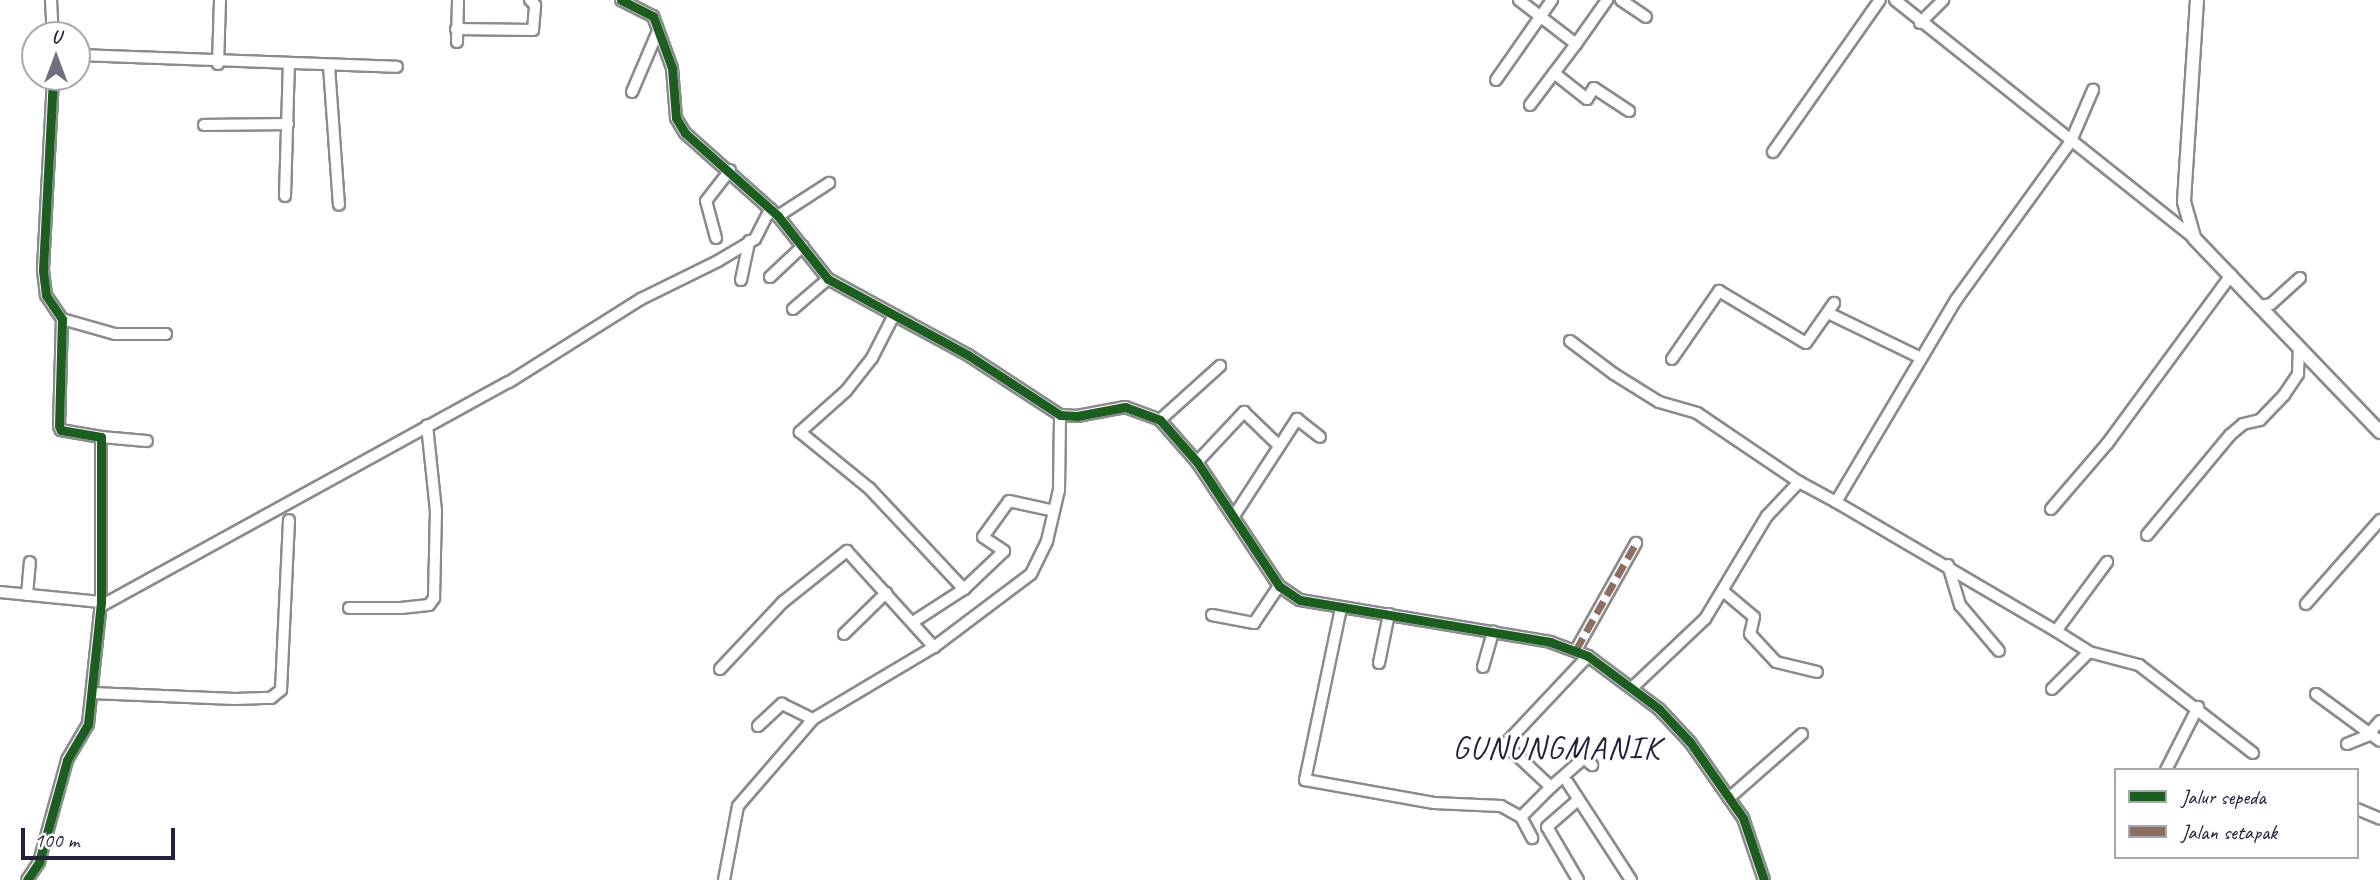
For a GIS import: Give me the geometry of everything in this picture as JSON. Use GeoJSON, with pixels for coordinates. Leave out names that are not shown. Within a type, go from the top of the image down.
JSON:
{"type":"FeatureCollection","features":[{"type":"Feature","properties":{"kind":"main road"},"geometry":{"type":"LineString","coordinates":[[2197,0],[2184,202],[2194,238],[2380,432]]}},
{"type":"Feature","properties":{"kind":"street"},"geometry":{"type":"LineString","coordinates":[[51,0],[52,21]]}},
{"type":"Feature","properties":{"kind":"street"},"geometry":{"type":"LineString","coordinates":[[218,64],[220,0]]}},
{"type":"Feature","properties":{"kind":"street"},"geometry":{"type":"LineString","coordinates":[[457,42],[458,0]]}},
{"type":"Feature","properties":{"kind":"street"},"geometry":{"type":"LineString","coordinates":[[456,29],[533,30],[536,5],[530,0]]}},
{"type":"Feature","properties":{"kind":"street"},"geometry":{"type":"LineString","coordinates":[[621,0],[647,9],[659,29],[672,68],[676,118],[685,133],[730,170],[774,213],[828,279],[968,355],[1060,415],[1077,416],[1125,407],[1160,420],[1197,462],[1279,586],[1300,600],[1493,631],[1576,650],[1588,656],[1633,687],[1675,724],[1729,797],[1756,847],[1762,879]]}},
{"type":"Feature","properties":{"kind":"street"},"geometry":{"type":"LineString","coordinates":[[1519,0],[1576,44]]}},
{"type":"Feature","properties":{"kind":"street"},"geometry":{"type":"LineString","coordinates":[[1496,80],[1552,0]]}},
{"type":"Feature","properties":{"kind":"street"},"geometry":{"type":"LineString","coordinates":[[1530,105],[1607,0]]}},
{"type":"Feature","properties":{"kind":"street"},"geometry":{"type":"LineString","coordinates":[[1620,0],[1646,17]]}},
{"type":"Feature","properties":{"kind":"street"},"geometry":{"type":"LineString","coordinates":[[1773,152],[1880,0]]}},
{"type":"Feature","properties":{"kind":"street"},"geometry":{"type":"LineString","coordinates":[[1895,0],[1920,23],[2194,238]]}},
{"type":"Feature","properties":{"kind":"street"},"geometry":{"type":"LineString","coordinates":[[1920,23],[1943,0]]}},
{"type":"Feature","properties":{"kind":"street"},"geometry":{"type":"LineString","coordinates":[[632,92],[659,29]]}},
{"type":"Feature","properties":{"kind":"street"},"geometry":{"type":"LineString","coordinates":[[91,56],[218,64],[289,63],[397,67]]}},
{"type":"Feature","properties":{"kind":"street"},"geometry":{"type":"LineString","coordinates":[[285,195],[289,63]]}},
{"type":"Feature","properties":{"kind":"street"},"geometry":{"type":"LineString","coordinates":[[329,66],[339,205]]}},
{"type":"Feature","properties":{"kind":"street"},"geometry":{"type":"LineString","coordinates":[[1554,73],[1587,99],[1594,88],[1629,111]]}},
{"type":"Feature","properties":{"kind":"street"},"geometry":{"type":"LineString","coordinates":[[1836,502],[1921,358],[1997,240],[2071,141],[2093,90]]}},
{"type":"Feature","properties":{"kind":"street"},"geometry":{"type":"LineString","coordinates":[[52,91],[43,269],[46,295],[62,319],[59,426],[101,437],[147,441]]}},
{"type":"Feature","properties":{"kind":"street"},"geometry":{"type":"LineString","coordinates":[[204,125],[288,124]]}},
{"type":"Feature","properties":{"kind":"street"},"geometry":{"type":"LineString","coordinates":[[716,238],[706,201],[730,170]]}},
{"type":"Feature","properties":{"kind":"street"},"geometry":{"type":"LineString","coordinates":[[0,592],[101,604],[427,425],[748,241],[766,225],[774,213],[829,183]]}},
{"type":"Feature","properties":{"kind":"street"},"geometry":{"type":"LineString","coordinates":[[741,280],[748,241]]}},
{"type":"Feature","properties":{"kind":"street"},"geometry":{"type":"LineString","coordinates":[[770,277],[803,247]]}},
{"type":"Feature","properties":{"kind":"street"},"geometry":{"type":"LineString","coordinates":[[2051,509],[2107,444],[2231,275]]}},
{"type":"Feature","properties":{"kind":"street"},"geometry":{"type":"LineString","coordinates":[[2259,306],[2272,304],[2300,278]]}},
{"type":"Feature","properties":{"kind":"street"},"geometry":{"type":"LineString","coordinates":[[793,309],[828,279]]}},
{"type":"Feature","properties":{"kind":"street"},"geometry":{"type":"LineString","coordinates":[[1672,359],[1719,291],[1806,343],[1831,308],[1921,358]]}},
{"type":"Feature","properties":{"kind":"street"},"geometry":{"type":"LineString","coordinates":[[894,315],[872,358],[846,391],[800,432],[869,488],[964,589]]}},
{"type":"Feature","properties":{"kind":"street"},"geometry":{"type":"LineString","coordinates":[[62,319],[114,334],[166,334]]}},
{"type":"Feature","properties":{"kind":"street"},"geometry":{"type":"LineString","coordinates":[[1570,341],[1659,402],[1697,413],[1799,482],[1948,565],[2089,652],[2139,665],[2199,707],[2253,753]]}},
{"type":"Feature","properties":{"kind":"street"},"geometry":{"type":"LineString","coordinates":[[2147,535],[2230,435],[2243,424],[2260,420],[2284,395],[2298,374],[2300,347]]}},
{"type":"Feature","properties":{"kind":"street"},"geometry":{"type":"LineString","coordinates":[[1160,420],[1220,366]]}},
{"type":"Feature","properties":{"kind":"street"},"geometry":{"type":"LineString","coordinates":[[1197,462],[1244,412],[1278,445]]}},
{"type":"Feature","properties":{"kind":"street"},"geometry":{"type":"LineString","coordinates":[[723,880],[738,806],[813,719],[934,647],[1031,574],[1047,541],[1054,511],[1060,415]]}},
{"type":"Feature","properties":{"kind":"street"},"geometry":{"type":"LineString","coordinates":[[1234,516],[1278,445],[1299,418],[1320,437]]}},
{"type":"Feature","properties":{"kind":"street"},"geometry":{"type":"LineString","coordinates":[[349,608],[429,605],[434,598],[436,512],[427,425]]}},
{"type":"Feature","properties":{"kind":"street"},"geometry":{"type":"LineString","coordinates":[[27,880],[40,862],[75,738],[88,724],[101,604],[101,437]]}},
{"type":"Feature","properties":{"kind":"street"},"geometry":{"type":"LineString","coordinates":[[1633,687],[1705,619],[1767,516],[1799,482]]}},
{"type":"Feature","properties":{"kind":"street"},"geometry":{"type":"LineString","coordinates":[[913,622],[964,589],[1004,551],[983,537],[1009,501],[1054,511]]}},
{"type":"Feature","properties":{"kind":"street"},"geometry":{"type":"LineString","coordinates":[[92,693],[235,699],[271,698],[281,690],[289,520]]}},
{"type":"Feature","properties":{"kind":"street"},"geometry":{"type":"LineString","coordinates":[[2306,604],[2380,520]]}},
{"type":"Feature","properties":{"kind":"street"},"geometry":{"type":"LineString","coordinates":[[1576,650],[1636,543]]}},
{"type":"Feature","properties":{"kind":"street"},"geometry":{"type":"LineString","coordinates":[[720,669],[783,602],[847,551],[934,647]]}},
{"type":"Feature","properties":{"kind":"street"},"geometry":{"type":"LineString","coordinates":[[27,595],[30,562]]}},
{"type":"Feature","properties":{"kind":"street"},"geometry":{"type":"LineString","coordinates":[[2056,631],[2107,562]]}},
{"type":"Feature","properties":{"kind":"street"},"geometry":{"type":"LineString","coordinates":[[1948,565],[1960,605],[1999,651]]}},
{"type":"Feature","properties":{"kind":"street"},"geometry":{"type":"LineString","coordinates":[[1212,615],[1254,623],[1279,586]]}},
{"type":"Feature","properties":{"kind":"street"},"geometry":{"type":"LineString","coordinates":[[1723,592],[1754,617],[1750,634],[1776,662],[1817,672]]}},
{"type":"Feature","properties":{"kind":"street"},"geometry":{"type":"LineString","coordinates":[[844,634],[886,593]]}},
{"type":"Feature","properties":{"kind":"street"},"geometry":{"type":"LineString","coordinates":[[1341,608],[1305,780],[1434,803],[1492,804],[1521,817],[1532,838]]}},
{"type":"Feature","properties":{"kind":"street"},"geometry":{"type":"LineString","coordinates":[[1380,663],[1389,614]]}},
{"type":"Feature","properties":{"kind":"street"},"geometry":{"type":"LineString","coordinates":[[1483,667],[1493,631]]}},
{"type":"Feature","properties":{"kind":"street"},"geometry":{"type":"LineString","coordinates":[[2052,690],[2089,652]]}},
{"type":"Feature","properties":{"kind":"street"},"geometry":{"type":"LineString","coordinates":[[1551,788],[1505,744],[1588,656]]}},
{"type":"Feature","properties":{"kind":"street"},"geometry":{"type":"LineString","coordinates":[[2316,694],[2380,741]]}},
{"type":"Feature","properties":{"kind":"street"},"geometry":{"type":"LineString","coordinates":[[758,726],[782,704],[813,719]]}},
{"type":"Feature","properties":{"kind":"street"},"geometry":{"type":"LineString","coordinates":[[2167,768],[2199,707]]}},
{"type":"Feature","properties":{"kind":"street"},"geometry":{"type":"LineString","coordinates":[[2347,744],[2370,734],[2380,720]]}},
{"type":"Feature","properties":{"kind":"street"},"geometry":{"type":"LineString","coordinates":[[1729,797],[1802,734]]}},
{"type":"Feature","properties":{"kind":"street"},"geometry":{"type":"LineString","coordinates":[[1521,817],[1584,758],[1592,765]]}},
{"type":"Feature","properties":{"kind":"street"},"geometry":{"type":"LineString","coordinates":[[1568,783],[1631,880]]}},
{"type":"Feature","properties":{"kind":"street"},"geometry":{"type":"LineString","coordinates":[[1578,800],[1547,827],[1578,880]]}},
{"type":"Feature","properties":{"kind":"street"},"geometry":{"type":"LineString","coordinates":[[2359,810],[2380,819]]}},
{"type":"Feature","properties":{"kind":"marked path"},"geometry":{"type":"LineString","coordinates":[[1576,650],[1636,543]]}},
{"type":"Feature","properties":{"kind":"cycle path"},"geometry":{"type":"LineString","coordinates":[[621,0],[653,16],[672,68],[676,118],[685,133],[778,216],[828,279],[968,355],[1060,415],[1077,416],[1125,407],[1160,420],[1197,462],[1279,586],[1300,600],[1550,642],[1588,656],[1659,709],[1690,742],[1743,818],[1764,880]]}},
{"type":"Feature","properties":{"kind":"cycle path"},"geometry":{"type":"LineString","coordinates":[[27,880],[39,862],[67,760],[88,724],[101,602],[101,437],[61,430],[59,426],[62,319],[46,295],[43,269],[52,91]]}},
{"type":"Feature","properties":{"kind":"district","name":"GUNUNGMANIK"},"geometry":{"type":"Point","coordinates":[1557,748]}}]}
